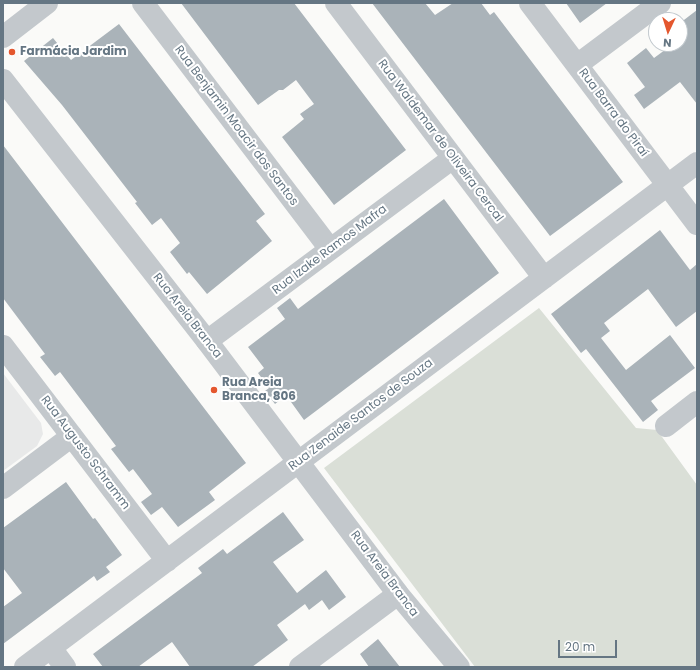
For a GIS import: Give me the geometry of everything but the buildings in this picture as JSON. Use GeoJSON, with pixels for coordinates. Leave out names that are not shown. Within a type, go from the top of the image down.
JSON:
{"type":"FeatureCollection","features":[{"type":"Feature","properties":{"kind":"street"},"geometry":{"type":"LineString","coordinates":[[3,37],[47,3]]}},
{"type":"Feature","properties":{"kind":"street","name":"Rua Benjamin Moacir dos Santos"},"geometry":{"type":"LineString","coordinates":[[143,3],[330,249]]}},
{"type":"Feature","properties":{"kind":"street","name":"Rua Waldemar de Oliveira Cercal"},"geometry":{"type":"LineString","coordinates":[[336,3],[544,278]]}},
{"type":"Feature","properties":{"kind":"street","name":"Rua Barra do Piraí"},"geometry":{"type":"LineString","coordinates":[[530,3],[697,224]]}},
{"type":"Feature","properties":{"kind":"street"},"geometry":{"type":"LineString","coordinates":[[577,65],[660,3]]}},
{"type":"Feature","properties":{"kind":"street","name":"Rua Areia Branca"},"geometry":{"type":"LineString","coordinates":[[3,80],[207,341],[398,594],[459,667]]}},
{"type":"Feature","properties":{"kind":"street","name":"Rua Izake Ramos Mafra"},"geometry":{"type":"LineString","coordinates":[[207,341],[453,158]]}},
{"type":"Feature","properties":{"kind":"street","name":"Rua Zenaide Santos de Souza"},"geometry":{"type":"LineString","coordinates":[[25,667],[697,163]]}},
{"type":"Feature","properties":{"kind":"street","name":"Rua Augusto Schramm"},"geometry":{"type":"LineString","coordinates":[[3,346],[167,561]]}},
{"type":"Feature","properties":{"kind":"street"},"geometry":{"type":"LineString","coordinates":[[666,426],[697,402]]}},
{"type":"Feature","properties":{"kind":"street"},"geometry":{"type":"LineString","coordinates":[[3,488],[72,436]]}},
{"type":"Feature","properties":{"kind":"street"},"geometry":{"type":"LineString","coordinates":[[300,667],[398,594]]}},
{"type":"Feature","properties":{"kind":"street"},"geometry":{"type":"LineString","coordinates":[[51,648],[65,667]]}},
{"type":"Feature","properties":{"kind":"shaded area"},"geometry":{"type":"Polygon","coordinates":[[[539,308],[636,428],[657,430],[697,485],[697,667],[475,667],[324,468],[539,308]]]}},
{"type":"Feature","properties":{"kind":"shaded area"},"geometry":{"type":"Polygon","coordinates":[[[3,373],[41,423],[43,434],[37,446],[3,471],[3,373]]]}},
{"type":"Feature","properties":{"kind":"place","name":"Farmácia Jardim"},"geometry":{"type":"Point","coordinates":[12,52]}},
{"type":"Feature","properties":{"kind":"place","name":"Rua Areia Branca, 806"},"geometry":{"type":"Point","coordinates":[214,390]}}]}
